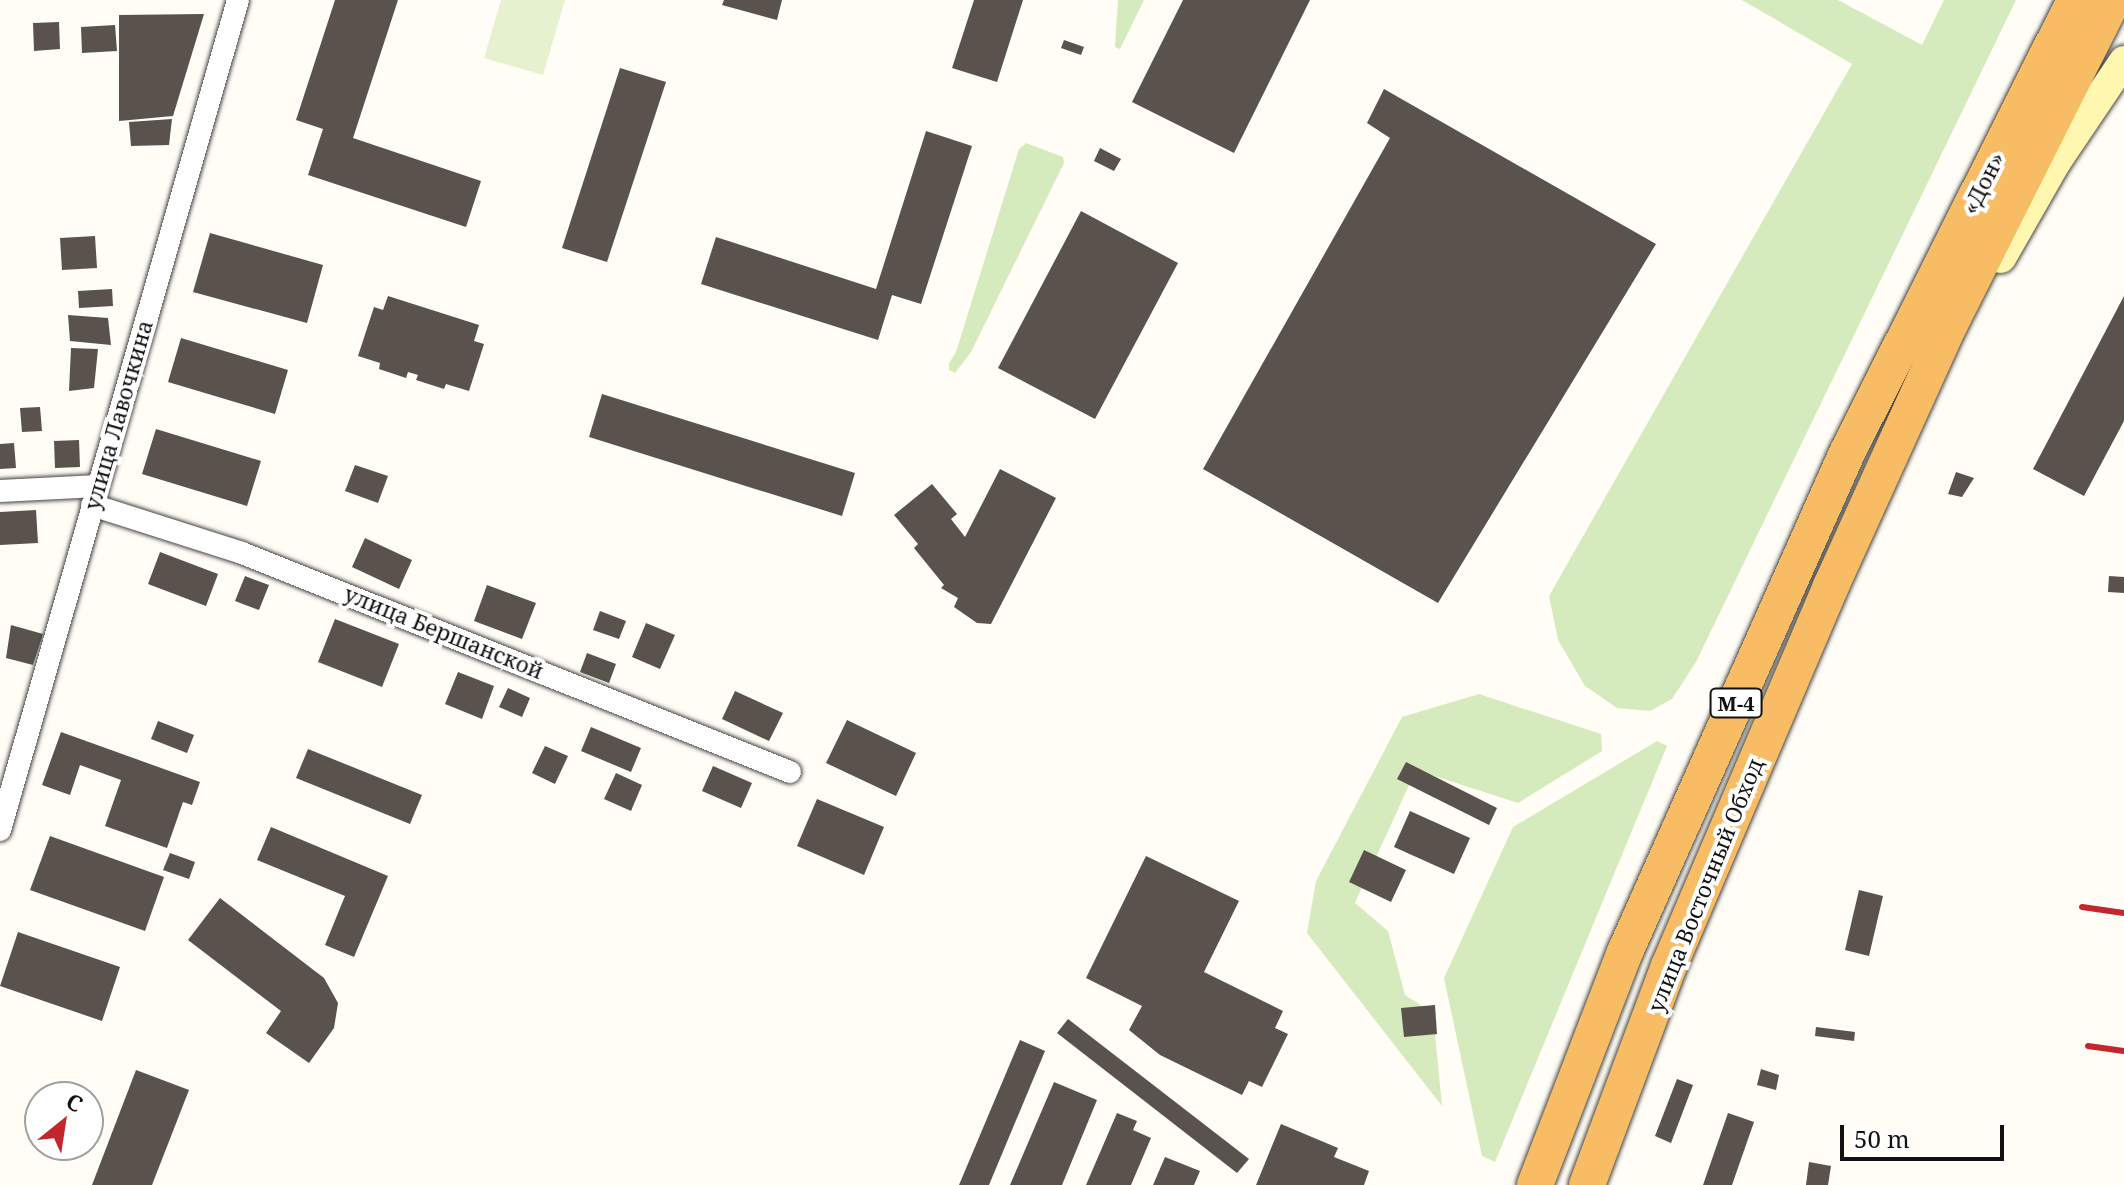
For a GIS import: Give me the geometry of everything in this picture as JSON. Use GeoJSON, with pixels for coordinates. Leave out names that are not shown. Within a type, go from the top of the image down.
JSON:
{"type":"FeatureCollection","features":[{"type":"Feature","properties":{"kind":"highway","name":"«Дон»"},"geometry":{"type":"LineString","coordinates":[[1891,365],[2075,0]]}},
{"type":"Feature","properties":{"kind":"highway","name":"«Дон»"},"geometry":{"type":"LineString","coordinates":[[1949,326],[2113,0]]}},
{"type":"Feature","properties":{"kind":"highway","name":"улица Восточный Обход"},"geometry":{"type":"LineString","coordinates":[[1587,1185],[1669,966],[1734,811],[1949,326]]}},
{"type":"Feature","properties":{"kind":"highway","name":"улица Восточный Обход"},"geometry":{"type":"LineString","coordinates":[[1535,1185],[1625,952],[1847,453],[1891,365]]}},
{"type":"Feature","properties":{"kind":"main road"},"geometry":{"type":"LineString","coordinates":[[1949,326],[1987,283],[2056,162],[2124,61]]}},
{"type":"Feature","properties":{"kind":"street","name":"улица Лавочкина"},"geometry":{"type":"LineString","coordinates":[[0,830],[238,0]]}},
{"type":"Feature","properties":{"kind":"street"},"geometry":{"type":"LineString","coordinates":[[0,491],[95,496]]}},
{"type":"Feature","properties":{"kind":"street","name":"улица Бершанской"},"geometry":{"type":"LineString","coordinates":[[95,496],[790,772]]}},
{"type":"Feature","properties":{"kind":"green space"},"geometry":{"type":"Polygon","coordinates":[[[501,0],[565,0],[543,75],[484,58],[501,0]]]}},
{"type":"Feature","properties":{"kind":"green space"},"geometry":{"type":"Polygon","coordinates":[[[1118,0],[1144,0],[1120,49],[1115,47],[1118,0]]]}},
{"type":"Feature","properties":{"kind":"green space"},"geometry":{"type":"Polygon","coordinates":[[[1742,0],[1838,0],[1922,45],[1944,0],[2016,0],[1696,662],[1672,699],[1650,711],[1617,708],[1585,686],[1558,640],[1549,596],[1852,64],[1742,0]]]}},
{"type":"Feature","properties":{"kind":"green space"},"geometry":{"type":"Polygon","coordinates":[[[1026,143],[1063,157],[1064,163],[971,352],[955,373],[949,370],[949,363],[956,352],[1019,149],[1026,143]]]}},
{"type":"Feature","properties":{"kind":"green space"},"geometry":{"type":"Polygon","coordinates":[[[1479,694],[1601,734],[1602,751],[1518,803],[1416,770],[1355,903],[1388,931],[1405,995],[1433,1013],[1442,1106],[1307,933],[1316,881],[1402,717],[1479,694]]]}},
{"type":"Feature","properties":{"kind":"green space"},"geometry":{"type":"Polygon","coordinates":[[[1657,741],[1667,746],[1495,1162],[1482,1156],[1444,978],[1513,827],[1657,741]]]}},
{"type":"Feature","properties":{"kind":"building"},"geometry":{"type":"Polygon","coordinates":[[[335,0],[398,0],[353,138],[481,181],[466,227],[308,175],[323,129],[296,120],[335,0]]]}},
{"type":"Feature","properties":{"kind":"building"},"geometry":{"type":"Polygon","coordinates":[[[724,0],[782,0],[777,20],[722,5],[724,0]]]}},
{"type":"Feature","properties":{"kind":"building"},"geometry":{"type":"Polygon","coordinates":[[[974,0],[1023,0],[997,82],[952,68],[974,0]]]}},
{"type":"Feature","properties":{"kind":"building"},"geometry":{"type":"Polygon","coordinates":[[[1183,0],[1310,0],[1234,153],[1132,102],[1183,0]]]}},
{"type":"Feature","properties":{"kind":"building"},"geometry":{"type":"Polygon","coordinates":[[[204,14],[173,116],[119,121],[119,15],[204,14]]]}},
{"type":"Feature","properties":{"kind":"building"},"geometry":{"type":"Polygon","coordinates":[[[59,22],[60,49],[34,51],[33,23],[59,22]]]}},
{"type":"Feature","properties":{"kind":"building"},"geometry":{"type":"Polygon","coordinates":[[[115,25],[117,51],[82,53],[81,27],[115,25]]]}},
{"type":"Feature","properties":{"kind":"building"},"geometry":{"type":"Polygon","coordinates":[[[1064,40],[1084,47],[1081,55],[1061,48],[1064,40]]]}},
{"type":"Feature","properties":{"kind":"building"},"geometry":{"type":"Polygon","coordinates":[[[620,68],[666,82],[607,262],[562,248],[620,68]]]}},
{"type":"Feature","properties":{"kind":"building"},"geometry":{"type":"Polygon","coordinates":[[[1384,89],[1656,244],[1438,603],[1203,469],[1390,138],[1367,123],[1384,89]]]}},
{"type":"Feature","properties":{"kind":"building"},"geometry":{"type":"Polygon","coordinates":[[[172,119],[169,145],[131,146],[129,122],[172,119]]]}},
{"type":"Feature","properties":{"kind":"building"},"geometry":{"type":"Polygon","coordinates":[[[926,131],[972,146],[921,304],[892,295],[878,340],[701,284],[716,237],[876,289],[926,131]]]}},
{"type":"Feature","properties":{"kind":"building"},"geometry":{"type":"Polygon","coordinates":[[[1100,148],[1121,159],[1114,171],[1094,161],[1100,148]]]}},
{"type":"Feature","properties":{"kind":"building"},"geometry":{"type":"Polygon","coordinates":[[[1081,211],[1178,263],[1095,419],[998,368],[1081,211]]]}},
{"type":"Feature","properties":{"kind":"building"},"geometry":{"type":"Polygon","coordinates":[[[210,233],[323,265],[307,323],[193,292],[210,233]]]}},
{"type":"Feature","properties":{"kind":"building"},"geometry":{"type":"Polygon","coordinates":[[[95,236],[97,268],[62,270],[60,238],[95,236]]]}},
{"type":"Feature","properties":{"kind":"building"},"geometry":{"type":"Polygon","coordinates":[[[112,289],[113,306],[79,308],[78,291],[112,289]]]}},
{"type":"Feature","properties":{"kind":"building"},"geometry":{"type":"Polygon","coordinates":[[[388,296],[479,325],[474,341],[484,344],[469,391],[446,384],[444,389],[416,380],[418,375],[408,372],[406,378],[379,369],[380,363],[358,356],[374,307],[383,310],[388,296]]]}},
{"type":"Feature","properties":{"kind":"building"},"geometry":{"type":"Polygon","coordinates":[[[2124,296],[2124,421],[2084,496],[2033,469],[2124,296]]]}},
{"type":"Feature","properties":{"kind":"building"},"geometry":{"type":"Polygon","coordinates":[[[68,315],[108,318],[111,345],[70,341],[68,315]]]}},
{"type":"Feature","properties":{"kind":"building"},"geometry":{"type":"Polygon","coordinates":[[[181,338],[288,370],[275,414],[168,382],[181,338]]]}},
{"type":"Feature","properties":{"kind":"building"},"geometry":{"type":"Polygon","coordinates":[[[71,348],[98,349],[94,388],[69,391],[71,348]]]}},
{"type":"Feature","properties":{"kind":"building"},"geometry":{"type":"Polygon","coordinates":[[[602,394],[855,473],[842,516],[589,437],[602,394]]]}},
{"type":"Feature","properties":{"kind":"building"},"geometry":{"type":"Polygon","coordinates":[[[40,407],[42,431],[22,432],[20,408],[40,407]]]}},
{"type":"Feature","properties":{"kind":"building"},"geometry":{"type":"Polygon","coordinates":[[[156,429],[261,461],[247,506],[142,474],[156,429]]]}},
{"type":"Feature","properties":{"kind":"building"},"geometry":{"type":"Polygon","coordinates":[[[79,440],[80,467],[55,468],[54,441],[79,440]]]}},
{"type":"Feature","properties":{"kind":"building"},"geometry":{"type":"Polygon","coordinates":[[[14,443],[16,468],[0,469],[0,444],[14,443]]]}},
{"type":"Feature","properties":{"kind":"building"},"geometry":{"type":"Polygon","coordinates":[[[355,465],[388,476],[378,503],[345,491],[355,465]]]}},
{"type":"Feature","properties":{"kind":"building"},"geometry":{"type":"Polygon","coordinates":[[[1000,469],[1056,498],[991,624],[977,623],[954,607],[958,598],[941,588],[944,585],[914,548],[918,544],[894,515],[932,484],[957,514],[951,519],[965,537],[1000,469]]]}},
{"type":"Feature","properties":{"kind":"building"},"geometry":{"type":"Polygon","coordinates":[[[1956,472],[1974,478],[1962,497],[1948,494],[1956,472]]]}},
{"type":"Feature","properties":{"kind":"building"},"geometry":{"type":"Polygon","coordinates":[[[36,510],[38,543],[0,545],[0,512],[36,510]]]}},
{"type":"Feature","properties":{"kind":"building"},"geometry":{"type":"Polygon","coordinates":[[[365,538],[412,560],[399,589],[352,567],[365,538]]]}},
{"type":"Feature","properties":{"kind":"building"},"geometry":{"type":"Polygon","coordinates":[[[160,552],[218,574],[206,606],[148,584],[160,552]]]}},
{"type":"Feature","properties":{"kind":"building"},"geometry":{"type":"Polygon","coordinates":[[[245,576],[269,585],[259,610],[235,601],[245,576]]]}},
{"type":"Feature","properties":{"kind":"building"},"geometry":{"type":"Polygon","coordinates":[[[2109,576],[2124,577],[2124,593],[2108,592],[2109,576]]]}},
{"type":"Feature","properties":{"kind":"building"},"geometry":{"type":"Polygon","coordinates":[[[487,585],[536,603],[522,639],[474,621],[487,585]]]}},
{"type":"Feature","properties":{"kind":"building"},"geometry":{"type":"Polygon","coordinates":[[[600,611],[626,621],[619,639],[593,630],[600,611]]]}},
{"type":"Feature","properties":{"kind":"building"},"geometry":{"type":"Polygon","coordinates":[[[335,619],[399,644],[382,687],[318,662],[335,619]]]}},
{"type":"Feature","properties":{"kind":"building"},"geometry":{"type":"Polygon","coordinates":[[[646,623],[675,635],[660,669],[632,657],[646,623]]]}},
{"type":"Feature","properties":{"kind":"building"},"geometry":{"type":"Polygon","coordinates":[[[11,625],[43,634],[33,665],[6,658],[11,625]]]}},
{"type":"Feature","properties":{"kind":"building"},"geometry":{"type":"Polygon","coordinates":[[[587,653],[616,664],[609,683],[580,672],[587,653]]]}},
{"type":"Feature","properties":{"kind":"building"},"geometry":{"type":"Polygon","coordinates":[[[458,672],[494,686],[482,719],[445,704],[458,672]]]}},
{"type":"Feature","properties":{"kind":"building"},"geometry":{"type":"Polygon","coordinates":[[[508,688],[530,698],[522,717],[499,707],[508,688]]]}},
{"type":"Feature","properties":{"kind":"building"},"geometry":{"type":"Polygon","coordinates":[[[735,691],[783,713],[769,741],[722,719],[735,691]]]}},
{"type":"Feature","properties":{"kind":"building"},"geometry":{"type":"Polygon","coordinates":[[[847,720],[916,753],[896,796],[826,763],[847,720]]]}},
{"type":"Feature","properties":{"kind":"building"},"geometry":{"type":"Polygon","coordinates":[[[158,721],[194,735],[187,753],[151,739],[158,721]]]}},
{"type":"Feature","properties":{"kind":"building"},"geometry":{"type":"Polygon","coordinates":[[[591,727],[641,748],[631,772],[581,751],[591,727]]]}},
{"type":"Feature","properties":{"kind":"building"},"geometry":{"type":"Polygon","coordinates":[[[61,732],[200,782],[192,805],[183,802],[167,848],[105,826],[121,780],[80,765],[70,795],[42,785],[61,732]]]}},
{"type":"Feature","properties":{"kind":"building"},"geometry":{"type":"Polygon","coordinates":[[[545,746],[568,756],[555,784],[532,773],[545,746]]]}},
{"type":"Feature","properties":{"kind":"building"},"geometry":{"type":"Polygon","coordinates":[[[308,749],[422,795],[410,824],[296,778],[308,749]]]}},
{"type":"Feature","properties":{"kind":"building"},"geometry":{"type":"Polygon","coordinates":[[[1406,762],[1497,808],[1489,825],[1397,779],[1406,762]]]}},
{"type":"Feature","properties":{"kind":"building"},"geometry":{"type":"Polygon","coordinates":[[[713,766],[752,783],[741,808],[702,791],[713,766]]]}},
{"type":"Feature","properties":{"kind":"building"},"geometry":{"type":"Polygon","coordinates":[[[616,773],[642,785],[631,811],[604,799],[616,773]]]}},
{"type":"Feature","properties":{"kind":"building"},"geometry":{"type":"Polygon","coordinates":[[[817,799],[884,827],[864,875],[797,846],[817,799]]]}},
{"type":"Feature","properties":{"kind":"building"},"geometry":{"type":"Polygon","coordinates":[[[1410,811],[1470,838],[1454,874],[1394,847],[1410,811]]]}},
{"type":"Feature","properties":{"kind":"building"},"geometry":{"type":"Polygon","coordinates":[[[271,827],[388,876],[354,957],[325,945],[345,896],[257,860],[271,827]]]}},
{"type":"Feature","properties":{"kind":"building"},"geometry":{"type":"Polygon","coordinates":[[[50,836],[164,877],[145,931],[30,890],[50,836]]]}},
{"type":"Feature","properties":{"kind":"building"},"geometry":{"type":"Polygon","coordinates":[[[1364,850],[1406,870],[1391,902],[1349,882],[1364,850]]]}},
{"type":"Feature","properties":{"kind":"building"},"geometry":{"type":"Polygon","coordinates":[[[170,853],[195,862],[189,879],[163,870],[170,853]]]}},
{"type":"Feature","properties":{"kind":"building"},"geometry":{"type":"Polygon","coordinates":[[[1146,856],[1239,901],[1204,972],[1283,1011],[1275,1028],[1288,1034],[1262,1087],[1249,1081],[1242,1095],[1160,1055],[1129,1030],[1142,1006],[1086,978],[1146,856]]]}},
{"type":"Feature","properties":{"kind":"building"},"geometry":{"type":"Polygon","coordinates":[[[1859,890],[1883,896],[1869,956],[1845,950],[1859,890]]]}},
{"type":"Feature","properties":{"kind":"building"},"geometry":{"type":"Polygon","coordinates":[[[220,898],[324,978],[338,1003],[334,1028],[309,1063],[266,1033],[281,1011],[188,940],[220,898]]]}},
{"type":"Feature","properties":{"kind":"building"},"geometry":{"type":"Polygon","coordinates":[[[18,932],[120,967],[102,1021],[0,986],[18,932]]]}},
{"type":"Feature","properties":{"kind":"building"},"geometry":{"type":"Polygon","coordinates":[[[1435,1005],[1437,1034],[1404,1037],[1401,1008],[1435,1005]]]}},
{"type":"Feature","properties":{"kind":"building"},"geometry":{"type":"Polygon","coordinates":[[[1068,1019],[1249,1159],[1237,1173],[1057,1033],[1068,1019]]]}},
{"type":"Feature","properties":{"kind":"building"},"geometry":{"type":"Polygon","coordinates":[[[1816,1027],[1855,1032],[1854,1041],[1815,1036],[1816,1027]]]}},
{"type":"Feature","properties":{"kind":"building"},"geometry":{"type":"Polygon","coordinates":[[[1020,1040],[1045,1051],[989,1185],[959,1185],[1020,1040]]]}},
{"type":"Feature","properties":{"kind":"building"},"geometry":{"type":"Polygon","coordinates":[[[1761,1069],[1779,1075],[1776,1090],[1757,1085],[1761,1069]]]}},
{"type":"Feature","properties":{"kind":"building"},"geometry":{"type":"Polygon","coordinates":[[[136,1070],[189,1090],[152,1185],[92,1185],[101,1161],[104,1161],[104,1154],[136,1070]]]}},
{"type":"Feature","properties":{"kind":"building"},"geometry":{"type":"Polygon","coordinates":[[[1677,1079],[1693,1085],[1671,1143],[1655,1136],[1677,1079]]]}},
{"type":"Feature","properties":{"kind":"building"},"geometry":{"type":"Polygon","coordinates":[[[1054,1082],[1097,1100],[1062,1185],[1010,1185],[1054,1082]]]}},
{"type":"Feature","properties":{"kind":"building"},"geometry":{"type":"Polygon","coordinates":[[[1117,1113],[1137,1121],[1133,1130],[1151,1138],[1131,1185],[1086,1185],[1117,1113]]]}},
{"type":"Feature","properties":{"kind":"building"},"geometry":{"type":"Polygon","coordinates":[[[1728,1113],[1754,1122],[1732,1185],[1703,1185],[1728,1113]]]}},
{"type":"Feature","properties":{"kind":"building"},"geometry":{"type":"Polygon","coordinates":[[[1281,1124],[1338,1148],[1334,1157],[1369,1171],[1364,1185],[1256,1185],[1281,1124]]]}},
{"type":"Feature","properties":{"kind":"building"},"geometry":{"type":"Polygon","coordinates":[[[1165,1157],[1200,1171],[1194,1185],[1153,1185],[1165,1157]]]}},
{"type":"Feature","properties":{"kind":"building"},"geometry":{"type":"Polygon","coordinates":[[[1809,1162],[1831,1166],[1828,1185],[1806,1185],[1809,1162]]]}},
{"type":"Feature","properties":{"kind":"railway"},"geometry":{"type":"LineString","coordinates":[[2082,907],[2124,913]]}},
{"type":"Feature","properties":{"kind":"railway"},"geometry":{"type":"LineString","coordinates":[[2088,1046],[2124,1051]]}}]}
